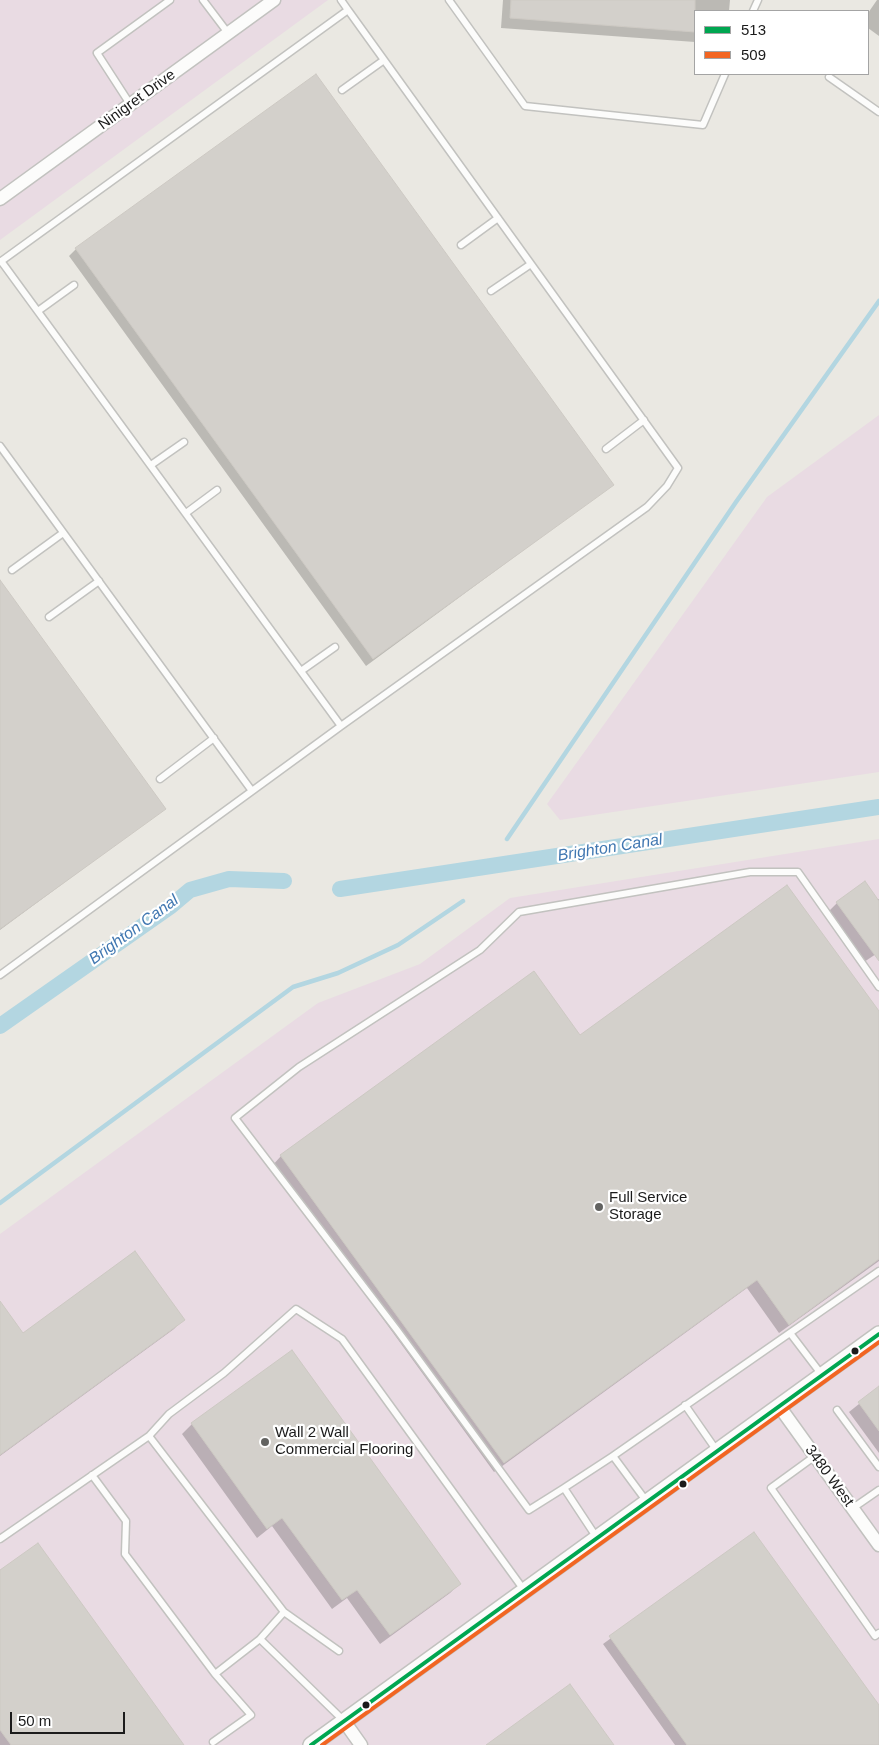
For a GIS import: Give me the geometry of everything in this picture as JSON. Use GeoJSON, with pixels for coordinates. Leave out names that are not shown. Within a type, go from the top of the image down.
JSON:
{"type":"FeatureCollection","features":[{"type":"Feature","properties":{"kind":"street","name":"Ninigret Drive"},"geometry":{"type":"LineString","coordinates":[[0,199],[274,0]]}},
{"type":"Feature","properties":{"kind":"street"},"geometry":{"type":"LineString","coordinates":[[311,1745],[879,1334]]}},
{"type":"Feature","properties":{"kind":"street","name":"3480 West"},"geometry":{"type":"LineString","coordinates":[[779,1406],[879,1545]]}},
{"type":"Feature","properties":{"kind":"street"},"geometry":{"type":"LineString","coordinates":[[344,1721],[361,1745]]}},
{"type":"Feature","properties":{"kind":"lane"},"geometry":{"type":"LineString","coordinates":[[130,104],[97,53],[170,0]]}},
{"type":"Feature","properties":{"kind":"lane"},"geometry":{"type":"LineString","coordinates":[[203,0],[228,34]]}},
{"type":"Feature","properties":{"kind":"lane"},"geometry":{"type":"LineString","coordinates":[[0,975],[341,726],[648,507],[667,486],[678,468],[341,0]]}},
{"type":"Feature","properties":{"kind":"lane"},"geometry":{"type":"LineString","coordinates":[[449,0],[525,106],[703,125],[725,75]]}},
{"type":"Feature","properties":{"kind":"lane"},"geometry":{"type":"LineString","coordinates":[[341,726],[1,261],[348,10]]}},
{"type":"Feature","properties":{"kind":"lane"},"geometry":{"type":"LineString","coordinates":[[342,90],[384,60]]}},
{"type":"Feature","properties":{"kind":"lane"},"geometry":{"type":"LineString","coordinates":[[829,77],[879,112]]}},
{"type":"Feature","properties":{"kind":"lane"},"geometry":{"type":"LineString","coordinates":[[461,245],[498,218]]}},
{"type":"Feature","properties":{"kind":"lane"},"geometry":{"type":"LineString","coordinates":[[491,291],[531,264]]}},
{"type":"Feature","properties":{"kind":"lane"},"geometry":{"type":"LineString","coordinates":[[38,311],[74,286]]}},
{"type":"Feature","properties":{"kind":"lane"},"geometry":{"type":"LineString","coordinates":[[606,450],[644,420]]}},
{"type":"Feature","properties":{"kind":"lane"},"geometry":{"type":"LineString","coordinates":[[151,465],[184,442]]}},
{"type":"Feature","properties":{"kind":"lane"},"geometry":{"type":"LineString","coordinates":[[0,446],[252,791]]}},
{"type":"Feature","properties":{"kind":"lane"},"geometry":{"type":"LineString","coordinates":[[186,513],[217,490]]}},
{"type":"Feature","properties":{"kind":"lane"},"geometry":{"type":"LineString","coordinates":[[12,570],[63,532]]}},
{"type":"Feature","properties":{"kind":"lane"},"geometry":{"type":"LineString","coordinates":[[48,617],[99,581]]}},
{"type":"Feature","properties":{"kind":"lane"},"geometry":{"type":"LineString","coordinates":[[301,672],[335,647]]}},
{"type":"Feature","properties":{"kind":"lane"},"geometry":{"type":"LineString","coordinates":[[160,779],[214,738]]}},
{"type":"Feature","properties":{"kind":"lane"},"geometry":{"type":"LineString","coordinates":[[879,987],[798,872],[750,872],[519,912],[480,950],[299,1067],[235,1118],[397,1330],[529,1510],[613,1456],[879,1271]]}},
{"type":"Feature","properties":{"kind":"lane"},"geometry":{"type":"LineString","coordinates":[[0,1539],[149,1436],[169,1414],[224,1373],[296,1309],[342,1339],[525,1591]]}},
{"type":"Feature","properties":{"kind":"lane"},"geometry":{"type":"LineString","coordinates":[[790,1333],[822,1375]]}},
{"type":"Feature","properties":{"kind":"lane"},"geometry":{"type":"LineString","coordinates":[[685,1406],[717,1451]]}},
{"type":"Feature","properties":{"kind":"lane"},"geometry":{"type":"LineString","coordinates":[[837,1410],[879,1466]]}},
{"type":"Feature","properties":{"kind":"lane"},"geometry":{"type":"LineString","coordinates":[[149,1436],[284,1612],[339,1651]]}},
{"type":"Feature","properties":{"kind":"lane"},"geometry":{"type":"LineString","coordinates":[[613,1456],[647,1502]]}},
{"type":"Feature","properties":{"kind":"lane"},"geometry":{"type":"LineString","coordinates":[[815,1456],[771,1488],[875,1636],[879,1633]]}},
{"type":"Feature","properties":{"kind":"lane"},"geometry":{"type":"LineString","coordinates":[[92,1475],[126,1522],[125,1554],[215,1674],[251,1715],[213,1742]]}},
{"type":"Feature","properties":{"kind":"lane"},"geometry":{"type":"LineString","coordinates":[[564,1488],[597,1538]]}},
{"type":"Feature","properties":{"kind":"lane"},"geometry":{"type":"LineString","coordinates":[[853,1508],[879,1490]]}},
{"type":"Feature","properties":{"kind":"lane"},"geometry":{"type":"LineString","coordinates":[[215,1674],[260,1639],[284,1612]]}},
{"type":"Feature","properties":{"kind":"lane"},"geometry":{"type":"LineString","coordinates":[[260,1639],[344,1721]]}},
{"type":"Feature","properties":{"kind":"shaded area"},"geometry":{"type":"Polygon","coordinates":[[[0,0],[328,0],[0,240],[0,0]]]}},
{"type":"Feature","properties":{"kind":"shaded area"},"geometry":{"type":"Polygon","coordinates":[[[879,415],[879,772],[560,820],[547,804],[767,497],[879,415]]]}},
{"type":"Feature","properties":{"kind":"shaded area"},"geometry":{"type":"Polygon","coordinates":[[[879,839],[879,1745],[0,1745],[0,1234],[318,1003],[420,964],[510,898],[879,839]]]}},
{"type":"Feature","properties":{"kind":"building"},"geometry":{"type":"Polygon","coordinates":[[[511,0],[695,0],[694,32],[510,18],[511,0]]]}},
{"type":"Feature","properties":{"kind":"building"},"geometry":{"type":"Polygon","coordinates":[[[316,74],[614,485],[373,659],[75,248],[316,74]]]}},
{"type":"Feature","properties":{"kind":"building"},"geometry":{"type":"Polygon","coordinates":[[[0,580],[166,809],[0,929],[0,580]]]}},
{"type":"Feature","properties":{"kind":"building"},"geometry":{"type":"Polygon","coordinates":[[[865,881],[879,901],[879,961],[836,902],[865,881]]]}},
{"type":"Feature","properties":{"kind":"building","name":"Full Service Storage"},"geometry":{"type":"Polygon","coordinates":[[[787,885],[879,1011],[879,1259],[789,1325],[757,1280],[504,1463],[280,1155],[534,971],[580,1035],[787,885]]]}},
{"type":"Feature","properties":{"kind":"building"},"geometry":{"type":"Polygon","coordinates":[[[135,1251],[185,1320],[0,1455],[0,1301],[23,1333],[135,1251]]]}},
{"type":"Feature","properties":{"kind":"building"},"geometry":{"type":"Polygon","coordinates":[[[292,1350],[461,1584],[390,1635],[357,1590],[342,1600],[282,1518],[267,1529],[191,1423],[292,1350]]]}},
{"type":"Feature","properties":{"kind":"building"},"geometry":{"type":"Polygon","coordinates":[[[879,1386],[879,1431],[858,1402],[879,1386]]]}},
{"type":"Feature","properties":{"kind":"building"},"geometry":{"type":"Polygon","coordinates":[[[754,1532],[879,1705],[879,1745],[687,1745],[609,1636],[754,1532]]]}},
{"type":"Feature","properties":{"kind":"building"},"geometry":{"type":"Polygon","coordinates":[[[38,1543],[184,1745],[11,1745],[0,1730],[0,1570],[38,1543]]]}},
{"type":"Feature","properties":{"kind":"building"},"geometry":{"type":"Polygon","coordinates":[[[570,1684],[614,1745],[486,1745],[570,1684]]]}},
{"type":"Feature","properties":{"kind":"waterway"},"geometry":{"type":"LineString","coordinates":[[507,839],[736,502],[879,301]]}},
{"type":"Feature","properties":{"kind":"waterway","name":"Brighton Canal"},"geometry":{"type":"LineString","coordinates":[[340,889],[879,807]]}},
{"type":"Feature","properties":{"kind":"waterway","name":"Brighton Canal"},"geometry":{"type":"LineString","coordinates":[[0,1026],[171,906],[190,890],[229,879],[284,881]]}},
{"type":"Feature","properties":{"kind":"waterway"},"geometry":{"type":"LineString","coordinates":[[0,1203],[293,987],[338,973],[398,945],[463,901]]}},
{"type":"Feature","properties":{"kind":"transit line","name":"513"},"geometry":{"type":"LineString","coordinates":[[311,1745],[879,1334]]}},
{"type":"Feature","properties":{"kind":"transit line","name":"509"},"geometry":{"type":"LineString","coordinates":[[322,1745],[879,1342]]}},
{"type":"Feature","properties":{"kind":"place","name":"Full Service Storage"},"geometry":{"type":"Point","coordinates":[599,1207]}},
{"type":"Feature","properties":{"kind":"place","name":"Wall 2 Wall Commercial Flooring"},"geometry":{"type":"Point","coordinates":[265,1442]}}]}
